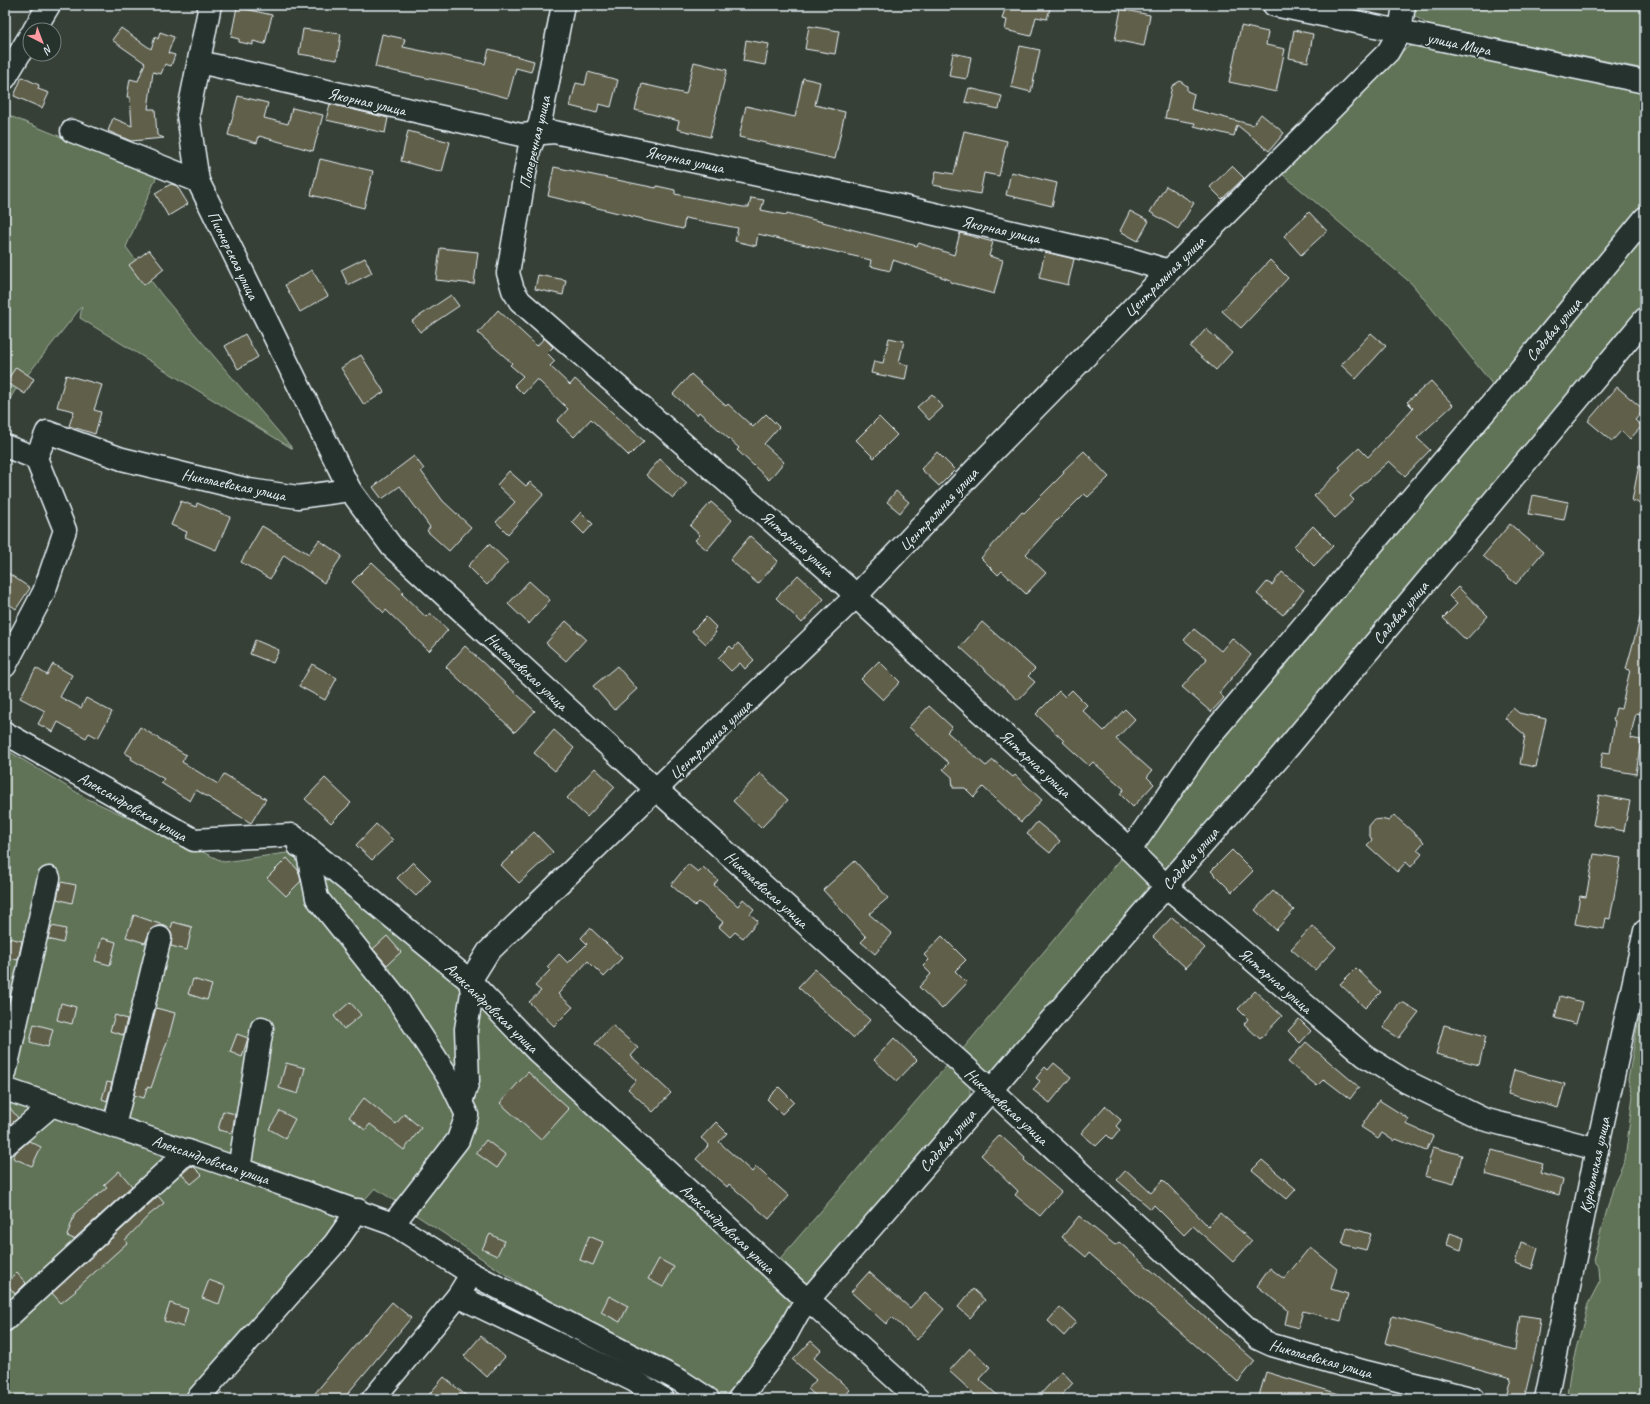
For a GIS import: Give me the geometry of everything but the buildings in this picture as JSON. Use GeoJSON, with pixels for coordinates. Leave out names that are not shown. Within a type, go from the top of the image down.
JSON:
{"type":"FeatureCollection","features":[{"type":"Feature","properties":{"kind":"street"},"geometry":{"type":"LineString","coordinates":[[39,22],[49,5]]}},
{"type":"Feature","properties":{"kind":"street","name":"Пионерская улица"},"geometry":{"type":"LineString","coordinates":[[210,5],[188,115],[198,181],[350,490]]}},
{"type":"Feature","properties":{"kind":"street","name":"Поперечная улица"},"geometry":{"type":"LineString","coordinates":[[520,301],[513,290],[508,273],[529,150],[540,123],[563,5]]}},
{"type":"Feature","properties":{"kind":"street","name":"улица Мира"},"geometry":{"type":"LineString","coordinates":[[1274,5],[1645,82]]}},
{"type":"Feature","properties":{"kind":"street"},"geometry":{"type":"LineString","coordinates":[[1400,31],[1404,5]]}},
{"type":"Feature","properties":{"kind":"street","name":"Центральная улица"},"geometry":{"type":"LineString","coordinates":[[470,981],[488,952],[856,596],[985,459],[1169,271],[1388,52],[1400,31]]}},
{"type":"Feature","properties":{"kind":"street"},"geometry":{"type":"LineString","coordinates":[[5,78],[22,49]]}},
{"type":"Feature","properties":{"kind":"street","name":"Якорная улица"},"geometry":{"type":"LineString","coordinates":[[199,62],[521,135],[554,132],[844,193],[1133,260],[1169,271]]}},
{"type":"Feature","properties":{"kind":"street"},"geometry":{"type":"LineString","coordinates":[[72,131],[198,181]]}},
{"type":"Feature","properties":{"kind":"street","name":"Садовая улица"},"geometry":{"type":"LineString","coordinates":[[1130,850],[1204,744],[1500,394],[1645,218]]}},
{"type":"Feature","properties":{"kind":"street","name":"Янтарная улица"},"geometry":{"type":"LineString","coordinates":[[520,301],[846,586],[1130,850],[1166,886],[1365,1056],[1405,1081],[1483,1119],[1597,1148]]}},
{"type":"Feature","properties":{"kind":"street","name":"Садовая улица"},"geometry":{"type":"LineString","coordinates":[[739,1399],[780,1346],[798,1313],[808,1300],[1280,756],[1645,319]]}},
{"type":"Feature","properties":{"kind":"street","name":"Николаевская улица"},"geometry":{"type":"LineString","coordinates":[[36,458],[47,432],[122,459],[250,490],[298,497],[350,490],[392,547],[657,790],[991,1090],[1259,1339],[1272,1345],[1366,1372],[1474,1399]]}},
{"type":"Feature","properties":{"kind":"street"},"geometry":{"type":"LineString","coordinates":[[5,446],[36,458],[65,530],[44,592],[5,666]]}},
{"type":"Feature","properties":{"kind":"street","name":"Александровская улица"},"geometry":{"type":"LineString","coordinates":[[5,733],[194,840],[292,835],[470,981],[537,1051],[918,1399]]}},
{"type":"Feature","properties":{"kind":"street"},"geometry":{"type":"LineString","coordinates":[[280,836],[307,850],[318,898],[396,997],[450,1080],[467,1115],[458,1140],[393,1224]]}},
{"type":"Feature","properties":{"kind":"street"},"geometry":{"type":"LineString","coordinates":[[5,1073],[49,878]]}},
{"type":"Feature","properties":{"kind":"street","name":"Курдюмская улица"},"geometry":{"type":"LineString","coordinates":[[1546,1399],[1597,1148],[1645,931]]}},
{"type":"Feature","properties":{"kind":"street"},"geometry":{"type":"LineString","coordinates":[[114,1126],[160,938]]}},
{"type":"Feature","properties":{"kind":"street"},"geometry":{"type":"LineString","coordinates":[[461,1102],[468,1081],[466,1028],[472,993],[470,981]]}},
{"type":"Feature","properties":{"kind":"street"},"geometry":{"type":"LineString","coordinates":[[239,1169],[262,1028]]}},
{"type":"Feature","properties":{"kind":"street","name":"Александровская улица"},"geometry":{"type":"LineString","coordinates":[[5,1089],[358,1210],[393,1224],[472,1274],[679,1380],[708,1399]]}},
{"type":"Feature","properties":{"kind":"street"},"geometry":{"type":"LineString","coordinates":[[5,1145],[52,1105]]}},
{"type":"Feature","properties":{"kind":"street"},"geometry":{"type":"LineString","coordinates":[[5,1320],[188,1151]]}},
{"type":"Feature","properties":{"kind":"street"},"geometry":{"type":"LineString","coordinates":[[197,1399],[335,1244],[358,1210]]}},
{"type":"Feature","properties":{"kind":"street"},"geometry":{"type":"LineString","coordinates":[[373,1399],[458,1296],[472,1274]]}},
{"type":"Feature","properties":{"kind":"street"},"geometry":{"type":"LineString","coordinates":[[458,1296],[633,1380],[655,1397]]}},
{"type":"Feature","properties":{"kind":"green space"},"geometry":{"type":"Polygon","coordinates":[[[1411,5],[1645,5],[1645,69],[1428,25],[1415,16],[1411,5]]]}},
{"type":"Feature","properties":{"kind":"green space"},"geometry":{"type":"Polygon","coordinates":[[[1421,44],[1645,93],[1645,209],[1497,390],[1412,284],[1281,173],[1397,55],[1408,47],[1421,44]]]}},
{"type":"Feature","properties":{"kind":"green space"},"geometry":{"type":"Polygon","coordinates":[[[5,114],[157,176],[126,247],[161,294],[293,449],[80,318],[82,306],[14,392],[5,408],[5,114]]]}},
{"type":"Feature","properties":{"kind":"green space"},"geometry":{"type":"Polygon","coordinates":[[[1645,228],[1645,308],[1277,753],[1171,870],[1158,867],[1145,852],[1146,838],[1209,747],[1645,228]]]}},
{"type":"Feature","properties":{"kind":"green space"},"geometry":{"type":"Polygon","coordinates":[[[5,749],[86,798],[224,862],[307,850],[472,993],[792,1295],[791,1311],[747,1378],[723,1396],[722,1399],[694,1399],[375,1188],[188,1399],[5,1399],[5,749]]]}},
{"type":"Feature","properties":{"kind":"green space"},"geometry":{"type":"Polygon","coordinates":[[[1125,854],[1153,879],[1154,893],[990,1075],[957,1056],[1125,854]]]}},
{"type":"Feature","properties":{"kind":"green space"},"geometry":{"type":"Polygon","coordinates":[[[1645,984],[1645,1399],[1568,1399],[1567,1394],[1570,1373],[1588,1304],[1600,1281],[1599,1268],[1593,1260],[1615,1181],[1625,1160],[1633,1095],[1628,1080],[1645,984]]]}},
{"type":"Feature","properties":{"kind":"green space"},"geometry":{"type":"Polygon","coordinates":[[[950,1062],[964,1077],[969,1085],[970,1097],[968,1105],[810,1289],[776,1263],[950,1062]]]}}]}
